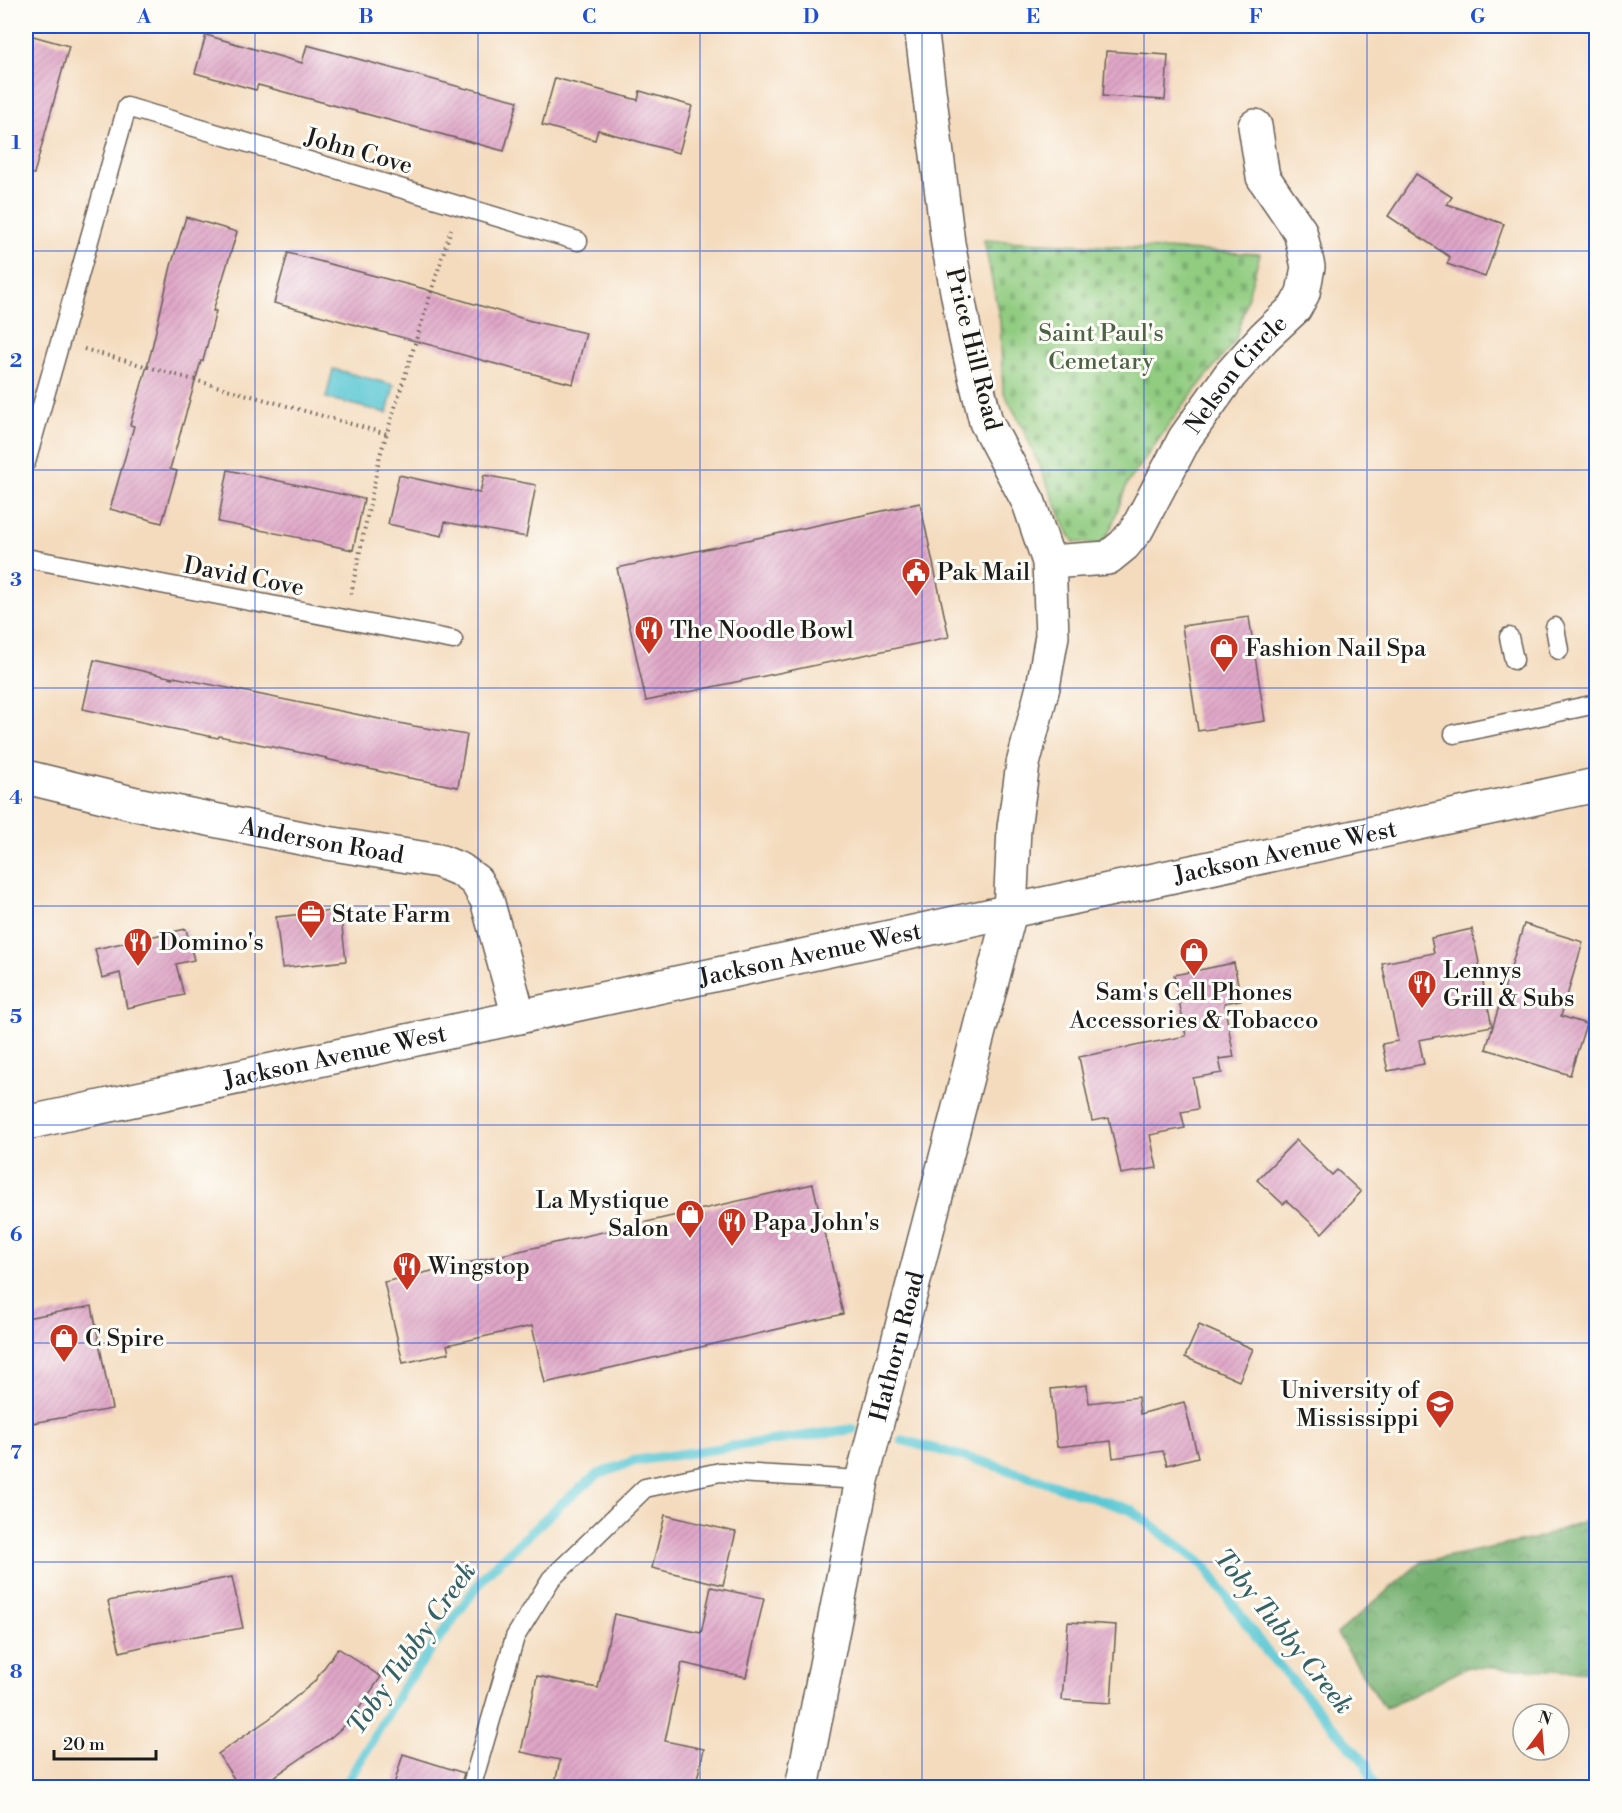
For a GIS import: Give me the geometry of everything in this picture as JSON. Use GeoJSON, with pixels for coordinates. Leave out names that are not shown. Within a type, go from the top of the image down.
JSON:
{"type":"FeatureCollection","features":[{"type":"Feature","properties":{"kind":"street","name":"Price Hill Road"},"geometry":{"type":"LineString","coordinates":[[921,26],[948,243],[966,339],[986,422],[1029,503],[1049,562],[1052,636],[1043,687],[1023,765],[1014,828],[1010,912]]}},
{"type":"Feature","properties":{"kind":"street","name":"Nelson Circle"},"geometry":{"type":"LineString","coordinates":[[1049,562],[1108,558],[1124,545],[1137,529],[1185,438],[1230,375],[1294,308],[1303,293],[1308,267],[1300,231],[1263,177],[1255,126]]}},
{"type":"Feature","properties":{"kind":"street","name":"Anderson Road"},"geometry":{"type":"LineString","coordinates":[[26,777],[136,804],[321,842],[439,861],[461,870],[476,880],[487,900],[519,1017]]}},
{"type":"Feature","properties":{"kind":"street","name":"Jackson Avenue West"},"geometry":{"type":"LineString","coordinates":[[26,1123],[1596,785]]}},
{"type":"Feature","properties":{"kind":"street","name":"Hathorn Road"},"geometry":{"type":"LineString","coordinates":[[802,1788],[862,1480],[1010,912]]}},
{"type":"Feature","properties":{"kind":"lane","name":"John Cove"},"geometry":{"type":"LineString","coordinates":[[60,342],[127,107],[578,241]]}},
{"type":"Feature","properties":{"kind":"lane"},"geometry":{"type":"LineString","coordinates":[[26,462],[60,342]]}},
{"type":"Feature","properties":{"kind":"lane","name":"David Cove"},"geometry":{"type":"LineString","coordinates":[[26,558],[453,640]]}},
{"type":"Feature","properties":{"kind":"lane"},"geometry":{"type":"LineString","coordinates":[[1555,627],[1560,650]]}},
{"type":"Feature","properties":{"kind":"lane"},"geometry":{"type":"LineString","coordinates":[[1509,637],[1514,660]]}},
{"type":"Feature","properties":{"kind":"lane"},"geometry":{"type":"LineString","coordinates":[[1454,734],[1525,712],[1569,702],[1596,704]]}},
{"type":"Feature","properties":{"kind":"lane"},"geometry":{"type":"LineString","coordinates":[[471,1788],[515,1637],[551,1579],[645,1488],[720,1472],[862,1480]]}},
{"type":"Feature","properties":{"kind":"path"},"geometry":{"type":"LineString","coordinates":[[346,620],[380,455],[458,205]]}},
{"type":"Feature","properties":{"kind":"path"},"geometry":{"type":"LineString","coordinates":[[60,342],[387,434]]}},
{"type":"Feature","properties":{"kind":"green space","name":"Saint Paul's Cemetary"},"geometry":{"type":"Polygon","coordinates":[[[984,240],[1260,254],[1235,341],[1180,409],[1127,484],[1111,528],[1102,544],[1074,542],[1067,531],[1023,428],[1003,391],[1000,321],[984,240]]]}},
{"type":"Feature","properties":{"kind":"green space"},"geometry":{"type":"Polygon","coordinates":[[[1596,1516],[1596,1672],[1468,1667],[1385,1709],[1337,1634],[1421,1562],[1539,1538],[1596,1516]]]}},
{"type":"Feature","properties":{"kind":"water"},"geometry":{"type":"Polygon","coordinates":[[[333,369],[394,385],[387,413],[326,398],[333,369]]]}},
{"type":"Feature","properties":{"kind":"building"},"geometry":{"type":"Polygon","coordinates":[[[26,34],[69,46],[34,174],[26,173],[26,34]]]}},
{"type":"Feature","properties":{"kind":"building"},"geometry":{"type":"Polygon","coordinates":[[[206,35],[302,63],[307,45],[518,101],[504,151],[258,85],[256,90],[195,73],[206,35]]]}},
{"type":"Feature","properties":{"kind":"building"},"geometry":{"type":"Polygon","coordinates":[[[1106,51],[1168,55],[1165,100],[1103,96],[1106,51]]]}},
{"type":"Feature","properties":{"kind":"building"},"geometry":{"type":"Polygon","coordinates":[[[555,78],[638,100],[640,91],[692,106],[679,153],[598,130],[595,140],[542,125],[555,78]]]}},
{"type":"Feature","properties":{"kind":"building"},"geometry":{"type":"Polygon","coordinates":[[[1416,174],[1452,197],[1447,204],[1504,224],[1485,277],[1447,264],[1450,257],[1388,216],[1416,174]]]}},
{"type":"Feature","properties":{"kind":"building"},"geometry":{"type":"Polygon","coordinates":[[[186,217],[237,232],[213,311],[216,311],[203,361],[201,361],[170,469],[177,471],[162,523],[110,509],[134,426],[130,425],[186,217]]]}},
{"type":"Feature","properties":{"kind":"building"},"geometry":{"type":"Polygon","coordinates":[[[288,253],[421,288],[531,321],[586,333],[573,384],[274,303],[288,253]]]}},
{"type":"Feature","properties":{"kind":"building"},"geometry":{"type":"Polygon","coordinates":[[[228,470],[364,499],[353,550],[218,522],[228,470]]]}},
{"type":"Feature","properties":{"kind":"building"},"geometry":{"type":"Polygon","coordinates":[[[399,475],[480,493],[484,475],[536,485],[526,537],[445,522],[442,536],[388,524],[399,475]]]}},
{"type":"Feature","properties":{"kind":"building"},"geometry":{"type":"Polygon","coordinates":[[[920,503],[949,637],[646,701],[617,568],[920,503]]]}},
{"type":"Feature","properties":{"kind":"building","name":"Fashion Nail Spa"},"geometry":{"type":"Polygon","coordinates":[[[1249,617],[1265,721],[1198,731],[1182,626],[1249,617]]]}},
{"type":"Feature","properties":{"kind":"building"},"geometry":{"type":"Polygon","coordinates":[[[94,660],[173,678],[467,735],[458,787],[83,709],[94,660]]]}},
{"type":"Feature","properties":{"kind":"building","name":"State Farm"},"geometry":{"type":"Polygon","coordinates":[[[340,910],[346,961],[282,968],[276,917],[340,910]]]}},
{"type":"Feature","properties":{"kind":"building"},"geometry":{"type":"Polygon","coordinates":[[[1524,924],[1583,942],[1561,1016],[1586,1024],[1570,1075],[1486,1049],[1524,924]]]}},
{"type":"Feature","properties":{"kind":"building","name":"Domino's"},"geometry":{"type":"Polygon","coordinates":[[[186,929],[194,960],[176,964],[184,995],[127,1008],[120,973],[102,978],[95,949],[186,929]]]}},
{"type":"Feature","properties":{"kind":"building","name":"Lennys Grill & Subs"},"geometry":{"type":"Polygon","coordinates":[[[1472,929],[1492,1026],[1419,1040],[1424,1064],[1388,1071],[1382,1044],[1398,1041],[1382,963],[1434,953],[1431,938],[1472,929]]]}},
{"type":"Feature","properties":{"kind":"building"},"geometry":{"type":"Polygon","coordinates":[[[1234,963],[1241,1000],[1224,1003],[1234,1057],[1219,1059],[1222,1073],[1193,1078],[1198,1109],[1181,1112],[1185,1128],[1150,1135],[1157,1168],[1121,1174],[1109,1118],[1092,1121],[1079,1057],[1186,1036],[1174,975],[1234,963]]]}},
{"type":"Feature","properties":{"kind":"building"},"geometry":{"type":"Polygon","coordinates":[[[1296,1140],[1332,1175],[1337,1170],[1361,1192],[1322,1233],[1287,1201],[1283,1204],[1257,1180],[1296,1140]]]}},
{"type":"Feature","properties":{"kind":"building"},"geometry":{"type":"Polygon","coordinates":[[[813,1184],[843,1314],[545,1383],[532,1326],[447,1345],[449,1353],[403,1363],[384,1282],[813,1184]]]}},
{"type":"Feature","properties":{"kind":"building","name":"C Spire"},"geometry":{"type":"Polygon","coordinates":[[[92,1306],[112,1409],[26,1424],[26,1318],[92,1306]]]}},
{"type":"Feature","properties":{"kind":"building"},"geometry":{"type":"Polygon","coordinates":[[[1199,1325],[1253,1349],[1239,1381],[1185,1357],[1199,1325]]]}},
{"type":"Feature","properties":{"kind":"building"},"geometry":{"type":"Polygon","coordinates":[[[1087,1385],[1089,1403],[1138,1397],[1140,1414],[1184,1402],[1198,1457],[1167,1465],[1163,1451],[1113,1458],[1111,1441],[1057,1447],[1051,1389],[1087,1385]]]}},
{"type":"Feature","properties":{"kind":"building"},"geometry":{"type":"Polygon","coordinates":[[[665,1515],[736,1532],[723,1585],[652,1568],[665,1515]]]}},
{"type":"Feature","properties":{"kind":"building"},"geometry":{"type":"Polygon","coordinates":[[[232,1577],[243,1628],[150,1644],[120,1652],[108,1601],[232,1577]]]}},
{"type":"Feature","properties":{"kind":"building"},"geometry":{"type":"Polygon","coordinates":[[[711,1587],[764,1598],[746,1677],[682,1663],[665,1741],[704,1749],[695,1788],[554,1788],[560,1760],[521,1752],[537,1676],[598,1688],[614,1614],[701,1633],[711,1587]]]}},
{"type":"Feature","properties":{"kind":"building"},"geometry":{"type":"Polygon","coordinates":[[[1068,1622],[1116,1625],[1111,1703],[1062,1700],[1068,1622]]]}},
{"type":"Feature","properties":{"kind":"building"},"geometry":{"type":"Polygon","coordinates":[[[338,1648],[381,1677],[351,1720],[329,1739],[258,1788],[240,1788],[218,1754],[269,1719],[314,1682],[338,1648]]]}},
{"type":"Feature","properties":{"kind":"building"},"geometry":{"type":"Polygon","coordinates":[[[403,1754],[464,1773],[460,1788],[393,1788],[403,1754]]]}},
{"type":"Feature","properties":{"kind":"waterway","name":"Toby Tubby Creek"},"geometry":{"type":"LineString","coordinates":[[344,1788],[402,1689],[486,1574],[561,1504],[597,1475],[634,1461],[853,1429]]}},
{"type":"Feature","properties":{"kind":"waterway","name":"Toby Tubby Creek"},"geometry":{"type":"LineString","coordinates":[[902,1440],[987,1463],[1131,1510],[1204,1565],[1267,1652],[1366,1764],[1374,1788]]}},
{"type":"Feature","properties":{"kind":"place","name":"Pak Mail"},"geometry":{"type":"Point","coordinates":[916,598]}},
{"type":"Feature","properties":{"kind":"place","name":"The Noodle Bowl"},"geometry":{"type":"Point","coordinates":[649,656]}},
{"type":"Feature","properties":{"kind":"place","name":"Fashion Nail Spa"},"geometry":{"type":"Point","coordinates":[1224,674]}},
{"type":"Feature","properties":{"kind":"place","name":"State Farm"},"geometry":{"type":"Point","coordinates":[311,940]}},
{"type":"Feature","properties":{"kind":"place","name":"Domino's"},"geometry":{"type":"Point","coordinates":[138,968]}},
{"type":"Feature","properties":{"kind":"place","name":"Sam's Cell Phones Accessories & Tobacco"},"geometry":{"type":"Point","coordinates":[1194,978]}},
{"type":"Feature","properties":{"kind":"place","name":"Lennys Grill & Subs"},"geometry":{"type":"Point","coordinates":[1422,1010]}},
{"type":"Feature","properties":{"kind":"place","name":"La Mystique Salon"},"geometry":{"type":"Point","coordinates":[690,1240]}},
{"type":"Feature","properties":{"kind":"place","name":"Papa John's"},"geometry":{"type":"Point","coordinates":[732,1248]}},
{"type":"Feature","properties":{"kind":"place","name":"Wingstop"},"geometry":{"type":"Point","coordinates":[407,1292]}},
{"type":"Feature","properties":{"kind":"place","name":"C Spire"},"geometry":{"type":"Point","coordinates":[64,1364]}},
{"type":"Feature","properties":{"kind":"place","name":"University of Mississippi"},"geometry":{"type":"Point","coordinates":[1440,1430]}}]}
